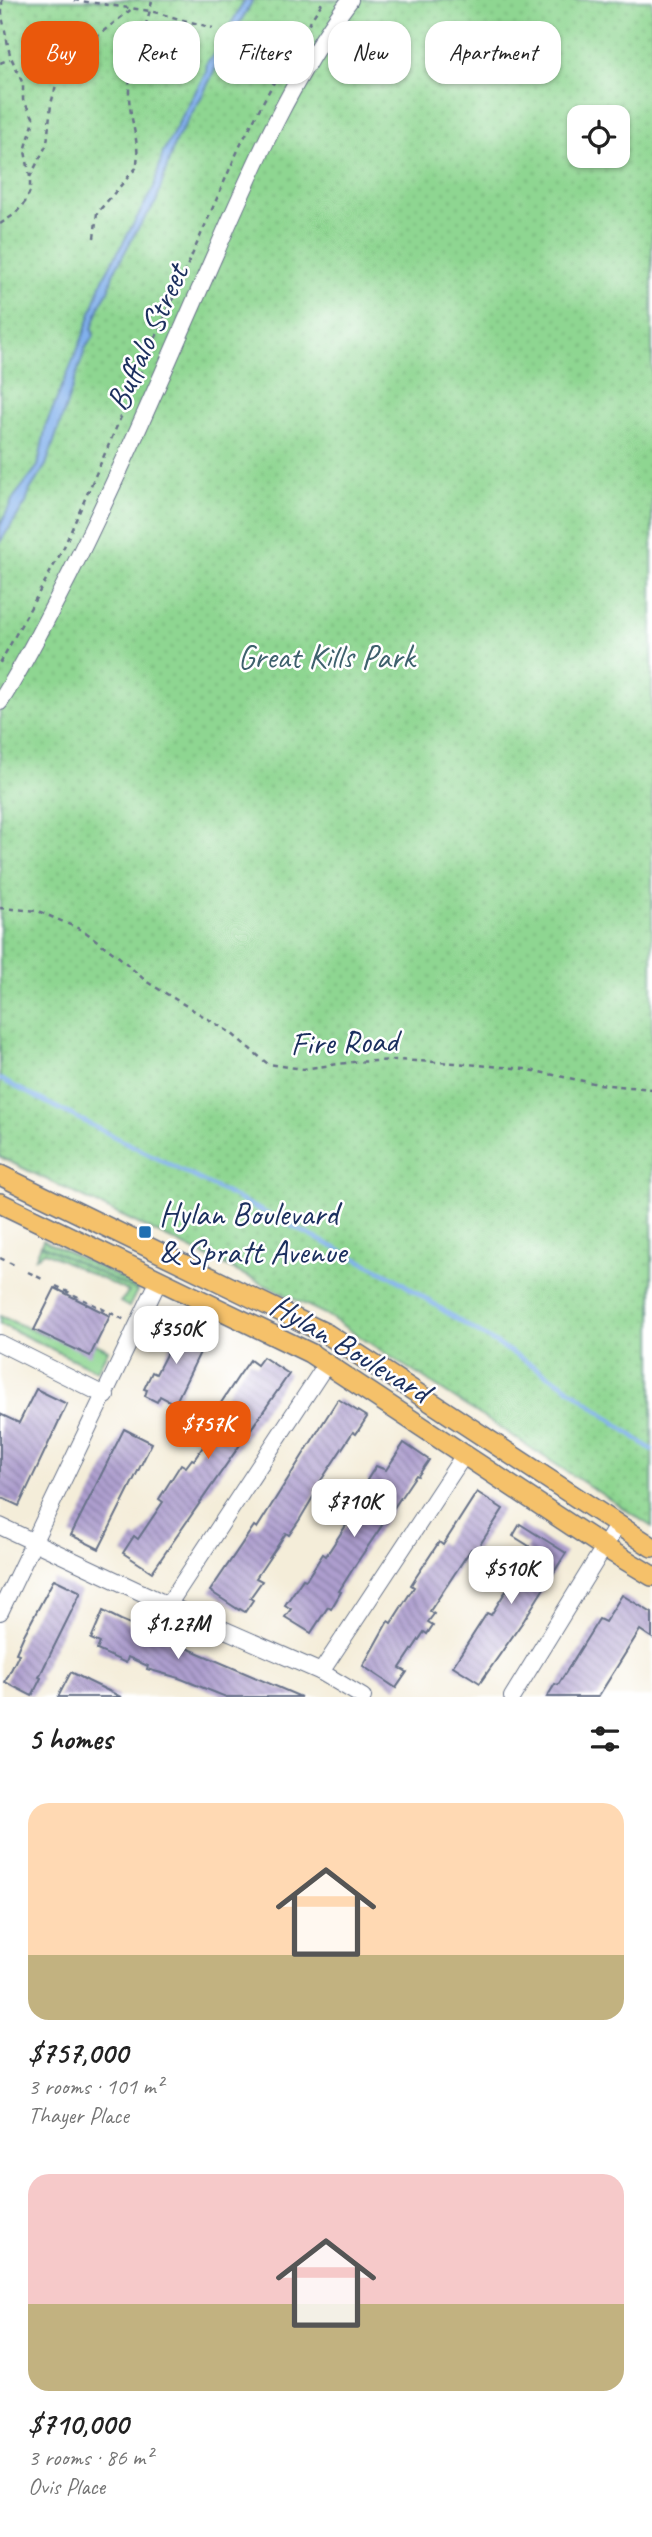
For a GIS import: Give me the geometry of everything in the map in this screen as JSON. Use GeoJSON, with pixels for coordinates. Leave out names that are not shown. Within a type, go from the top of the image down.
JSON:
{"type":"FeatureCollection","features":[{"type":"Feature","properties":{"kind":"main road","name":"Hylan Boulevard"},"geometry":{"type":"LineString","coordinates":[[0,1175],[327,1334],[652,1548]]}},
{"type":"Feature","properties":{"kind":"main road","name":"Hylan Boulevard"},"geometry":{"type":"LineString","coordinates":[[0,1203],[293,1344],[327,1363],[652,1576]]}},
{"type":"Feature","properties":{"kind":"street","name":"Buffalo Street"},"geometry":{"type":"LineString","coordinates":[[0,702],[45,623],[93,527],[257,158],[293,89],[333,22],[350,0]]}},
{"type":"Feature","properties":{"kind":"street"},"geometry":{"type":"LineString","coordinates":[[0,1612],[106,1396],[159,1280]]}},
{"type":"Feature","properties":{"kind":"street"},"geometry":{"type":"LineString","coordinates":[[0,1343],[106,1396]]}},
{"type":"Feature","properties":{"kind":"street"},"geometry":{"type":"LineString","coordinates":[[168,1605],[327,1363]]}},
{"type":"Feature","properties":{"kind":"street"},"geometry":{"type":"LineString","coordinates":[[321,1672],[464,1455]]}},
{"type":"Feature","properties":{"kind":"street"},"geometry":{"type":"LineString","coordinates":[[0,1526],[168,1605],[321,1672],[363,1697]]}},
{"type":"Feature","properties":{"kind":"street"},"geometry":{"type":"LineString","coordinates":[[512,1697],[617,1526]]}},
{"type":"Feature","properties":{"kind":"path"},"geometry":{"type":"LineString","coordinates":[[2,0],[2,16],[11,58],[23,84],[25,105],[33,117],[32,131],[25,150],[30,177]]}},
{"type":"Feature","properties":{"kind":"path"},"geometry":{"type":"LineString","coordinates":[[74,0],[150,11],[213,28]]}},
{"type":"Feature","properties":{"kind":"path"},"geometry":{"type":"LineString","coordinates":[[94,238],[97,213],[136,168],[139,159],[130,112],[129,90],[152,0]]}},
{"type":"Feature","properties":{"kind":"path"},"geometry":{"type":"LineString","coordinates":[[0,663],[68,538],[250,126],[295,43],[324,0]]}},
{"type":"Feature","properties":{"kind":"path"},"geometry":{"type":"LineString","coordinates":[[0,224],[15,214],[26,201],[30,177],[47,144],[51,104],[60,70],[92,40],[133,8]]}},
{"type":"Feature","properties":{"kind":"path"},"geometry":{"type":"LineString","coordinates":[[0,63],[11,58]]}},
{"type":"Feature","properties":{"kind":"path","name":"Fire Road"},"geometry":{"type":"LineString","coordinates":[[0,908],[38,911],[84,930],[147,982],[231,1033],[268,1064],[310,1069],[353,1062],[396,1060],[455,1063],[524,1069],[598,1084],[652,1089]]}},
{"type":"Feature","properties":{"kind":"path"},"geometry":{"type":"LineString","coordinates":[[0,1258],[14,1265]]}},
{"type":"Feature","properties":{"kind":"path"},"geometry":{"type":"LineString","coordinates":[[28,1272],[42,1279]]}},
{"type":"Feature","properties":{"kind":"path"},"geometry":{"type":"LineString","coordinates":[[56,1286],[125,1320]]}},
{"type":"Feature","properties":{"kind":"path"},"geometry":{"type":"LineString","coordinates":[[81,1298],[86,1291]]}},
{"type":"Feature","properties":{"kind":"green space","name":"Great Kills Park"},"geometry":{"type":"Polygon","coordinates":[[[0,0],[652,0],[652,1527],[325,1314],[0,1157],[0,0]]]}},
{"type":"Feature","properties":{"kind":"green space"},"geometry":{"type":"Polygon","coordinates":[[[43,1240],[139,1287],[137,1291],[41,1245],[43,1240]]]}},
{"type":"Feature","properties":{"kind":"green space"},"geometry":{"type":"Polygon","coordinates":[[[41,1245],[137,1291],[129,1307],[120,1302],[129,1292],[45,1252],[36,1257],[41,1245]]]}},
{"type":"Feature","properties":{"kind":"green space"},"geometry":{"type":"Polygon","coordinates":[[[0,1316],[48,1337],[49,1335],[96,1344],[108,1350],[97,1371],[0,1324],[0,1316]]]}},
{"type":"Feature","properties":{"kind":"water"},"geometry":{"type":"Polygon","coordinates":[[[245,0],[253,0],[241,21],[233,21],[245,0]]]}},
{"type":"Feature","properties":{"kind":"water"},"geometry":{"type":"Polygon","coordinates":[[[214,54],[214,72],[175,142],[156,202],[135,233],[101,303],[92,329],[94,336],[86,347],[46,465],[30,490],[26,503],[0,542],[0,526],[14,497],[38,466],[46,425],[82,339],[103,279],[154,187],[163,152],[206,72],[207,62],[214,54]]]}},
{"type":"Feature","properties":{"kind":"building"},"geometry":{"type":"Polygon","coordinates":[[[55,1288],[110,1316],[90,1356],[34,1330],[55,1288]]]}},
{"type":"Feature","properties":{"kind":"building"},"geometry":{"type":"Polygon","coordinates":[[[181,1325],[207,1338],[175,1404],[160,1396],[157,1402],[145,1396],[147,1390],[144,1389],[152,1372],[156,1374],[181,1325]]]}},
{"type":"Feature","properties":{"kind":"building"},"geometry":{"type":"Polygon","coordinates":[[[263,1357],[289,1374],[152,1572],[123,1553],[134,1536],[138,1539],[163,1502],[159,1499],[181,1464],[186,1467],[194,1460],[221,1420],[213,1415],[250,1360],[257,1365],[263,1357]]]}},
{"type":"Feature","properties":{"kind":"building"},"geometry":{"type":"Polygon","coordinates":[[[36,1389],[67,1404],[19,1506],[0,1497],[0,1414],[19,1423],[36,1389]]]}},
{"type":"Feature","properties":{"kind":"building"},"geometry":{"type":"Polygon","coordinates":[[[338,1399],[367,1417],[356,1434],[353,1432],[314,1491],[316,1492],[300,1519],[289,1535],[286,1533],[256,1578],[262,1581],[250,1598],[253,1600],[245,1612],[239,1610],[210,1591],[254,1526],[257,1528],[338,1399]]]}},
{"type":"Feature","properties":{"kind":"building"},"geometry":{"type":"Polygon","coordinates":[[[124,1429],[152,1443],[99,1549],[71,1535],[124,1429]]]}},
{"type":"Feature","properties":{"kind":"building"},"geometry":{"type":"Polygon","coordinates":[[[404,1443],[429,1460],[356,1564],[331,1609],[328,1607],[311,1633],[285,1617],[291,1609],[285,1605],[323,1554],[326,1556],[373,1484],[367,1480],[376,1466],[386,1470],[404,1443]]]}},
{"type":"Feature","properties":{"kind":"building"},"geometry":{"type":"Polygon","coordinates":[[[477,1492],[503,1509],[476,1551],[471,1549],[430,1611],[434,1614],[428,1622],[433,1625],[427,1634],[424,1632],[400,1668],[407,1672],[396,1688],[363,1666],[388,1621],[391,1623],[414,1587],[411,1585],[416,1577],[439,1542],[443,1545],[477,1492]]]}},
{"type":"Feature","properties":{"kind":"building"},"geometry":{"type":"Polygon","coordinates":[[[520,1524],[566,1553],[480,1683],[453,1666],[487,1613],[491,1615],[530,1552],[526,1550],[529,1546],[513,1536],[520,1524]]]}},
{"type":"Feature","properties":{"kind":"building"},"geometry":{"type":"Polygon","coordinates":[[[54,1579],[81,1592],[32,1696],[5,1682],[19,1654],[16,1653],[24,1635],[54,1579]]]}},
{"type":"Feature","properties":{"kind":"building"},"geometry":{"type":"Polygon","coordinates":[[[622,1595],[652,1613],[652,1638],[640,1630],[598,1697],[547,1697],[555,1684],[558,1685],[599,1619],[605,1622],[622,1595]]]}},
{"type":"Feature","properties":{"kind":"building"},"geometry":{"type":"Polygon","coordinates":[[[103,1611],[301,1697],[226,1697],[179,1678],[147,1669],[148,1666],[128,1657],[126,1663],[97,1650],[100,1643],[91,1639],[103,1611]]]}},
{"type":"Feature","properties":{"kind":"building"},"geometry":{"type":"Polygon","coordinates":[[[71,1672],[88,1681],[121,1697],[58,1697],[71,1672]]]}},
{"type":"Feature","properties":{"kind":"waterway"},"geometry":{"type":"LineString","coordinates":[[0,1079],[393,1277],[563,1384],[652,1450]]}},
{"type":"Feature","properties":{"kind":"place","name":"Hylan Boulevard & Spratt Avenue"},"geometry":{"type":"Point","coordinates":[145,1232]}}]}
